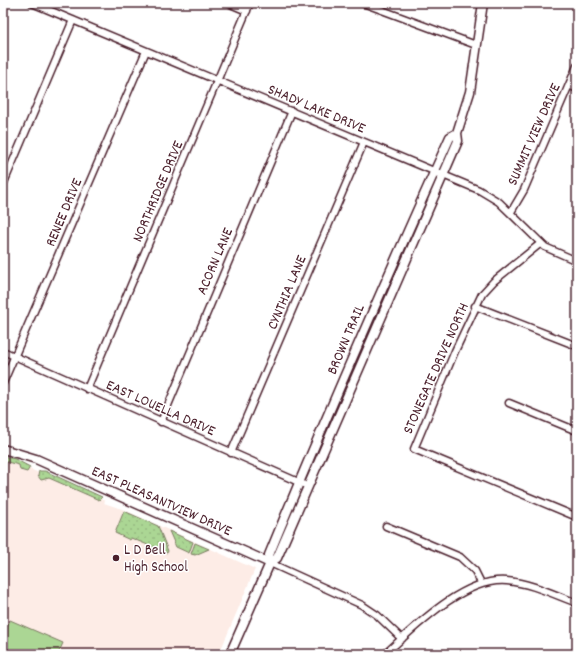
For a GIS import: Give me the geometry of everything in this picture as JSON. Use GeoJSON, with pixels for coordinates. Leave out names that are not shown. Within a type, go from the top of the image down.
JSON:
{"type":"FeatureCollection","features":[{"type":"Feature","properties":{"kind":"street","name":"SHADY LAKE DRIVE"},"geometry":{"type":"LineString","coordinates":[[32,3],[444,175],[490,196],[511,212],[541,243],[558,253],[577,261]]}},
{"type":"Feature","properties":{"kind":"street"},"geometry":{"type":"LineString","coordinates":[[228,3],[247,11]]}},
{"type":"Feature","properties":{"kind":"street","name":"NORTHRIDGE DRIVE"},"geometry":{"type":"LineString","coordinates":[[87,389],[250,3]]}},
{"type":"Feature","properties":{"kind":"street"},"geometry":{"type":"LineString","coordinates":[[363,3],[476,45]]}},
{"type":"Feature","properties":{"kind":"street","name":"BROWN TRAIL"},"geometry":{"type":"LineString","coordinates":[[230,654],[270,563],[276,558],[308,486],[458,141],[457,133],[470,92],[483,3]]}},
{"type":"Feature","properties":{"kind":"street"},"geometry":{"type":"LineString","coordinates":[[3,185],[73,20]]}},
{"type":"Feature","properties":{"kind":"street","name":"RENEE DRIVE"},"geometry":{"type":"LineString","coordinates":[[3,383],[146,51]]}},
{"type":"Feature","properties":{"kind":"street","name":"SUMMIT VIEW DRIVE"},"geometry":{"type":"LineString","coordinates":[[511,212],[524,190],[577,66]]}},
{"type":"Feature","properties":{"kind":"street"},"geometry":{"type":"LineString","coordinates":[[569,85],[577,89]]}},
{"type":"Feature","properties":{"kind":"street","name":"ACORN LANE"},"geometry":{"type":"LineString","coordinates":[[161,422],[292,111]]}},
{"type":"Feature","properties":{"kind":"street","name":"BROWN TRAIL"},"geometry":{"type":"LineString","coordinates":[[270,563],[269,555],[365,327],[450,137],[457,133]]}},
{"type":"Feature","properties":{"kind":"street","name":"CYNTHIA LANE"},"geometry":{"type":"LineString","coordinates":[[231,453],[364,142]]}},
{"type":"Feature","properties":{"kind":"street","name":"STONEGATE DRIVE NORTH"},"geometry":{"type":"LineString","coordinates":[[541,243],[494,280],[482,294],[475,306],[446,372],[414,449],[577,518]]}},
{"type":"Feature","properties":{"kind":"street"},"geometry":{"type":"LineString","coordinates":[[475,306],[577,346]]}},
{"type":"Feature","properties":{"kind":"street"},"geometry":{"type":"LineString","coordinates":[[365,327],[376,331]]}},
{"type":"Feature","properties":{"kind":"street","name":"EAST LOUELLA DRIVE"},"geometry":{"type":"LineString","coordinates":[[3,351],[308,486]]}},
{"type":"Feature","properties":{"kind":"street"},"geometry":{"type":"LineString","coordinates":[[509,403],[577,431]]}},
{"type":"Feature","properties":{"kind":"street","name":"EAST PLEASANTVIEW DRIVE"},"geometry":{"type":"LineString","coordinates":[[3,448],[36,459],[362,605],[377,615],[402,639]]}},
{"type":"Feature","properties":{"kind":"street"},"geometry":{"type":"LineString","coordinates":[[386,526],[460,557],[475,571],[481,583]]}},
{"type":"Feature","properties":{"kind":"street"},"geometry":{"type":"LineString","coordinates":[[385,654],[453,599],[481,583],[505,580],[515,582],[577,603]]}},
{"type":"Feature","properties":{"kind":"shaded area","name":"L D Bell High School"},"geometry":{"type":"Polygon","coordinates":[[[3,458],[44,475],[45,473],[105,501],[104,503],[122,509],[255,569],[219,654],[3,654],[3,458]]]}},
{"type":"Feature","properties":{"kind":"green space"},"geometry":{"type":"Polygon","coordinates":[[[3,456],[15,459],[30,467],[27,472],[20,470],[19,465],[3,461],[3,456]]]}},
{"type":"Feature","properties":{"kind":"green space"},"geometry":{"type":"Polygon","coordinates":[[[39,471],[45,471],[102,497],[99,500],[49,478],[41,480],[38,476],[39,471]]]}},
{"type":"Feature","properties":{"kind":"green space"},"geometry":{"type":"Polygon","coordinates":[[[124,511],[158,526],[168,551],[167,553],[115,533],[124,511]]]}},
{"type":"Feature","properties":{"kind":"green space"},"geometry":{"type":"Polygon","coordinates":[[[169,531],[193,542],[189,553],[176,547],[169,531]]]}},
{"type":"Feature","properties":{"kind":"green space"},"geometry":{"type":"Polygon","coordinates":[[[195,543],[209,549],[195,555],[191,554],[195,543]]]}},
{"type":"Feature","properties":{"kind":"green space"},"geometry":{"type":"Polygon","coordinates":[[[10,620],[63,643],[58,654],[3,653],[3,636],[10,620]]]}},
{"type":"Feature","properties":{"kind":"place","name":"L D Bell High School"},"geometry":{"type":"Point","coordinates":[116,558]}}]}
